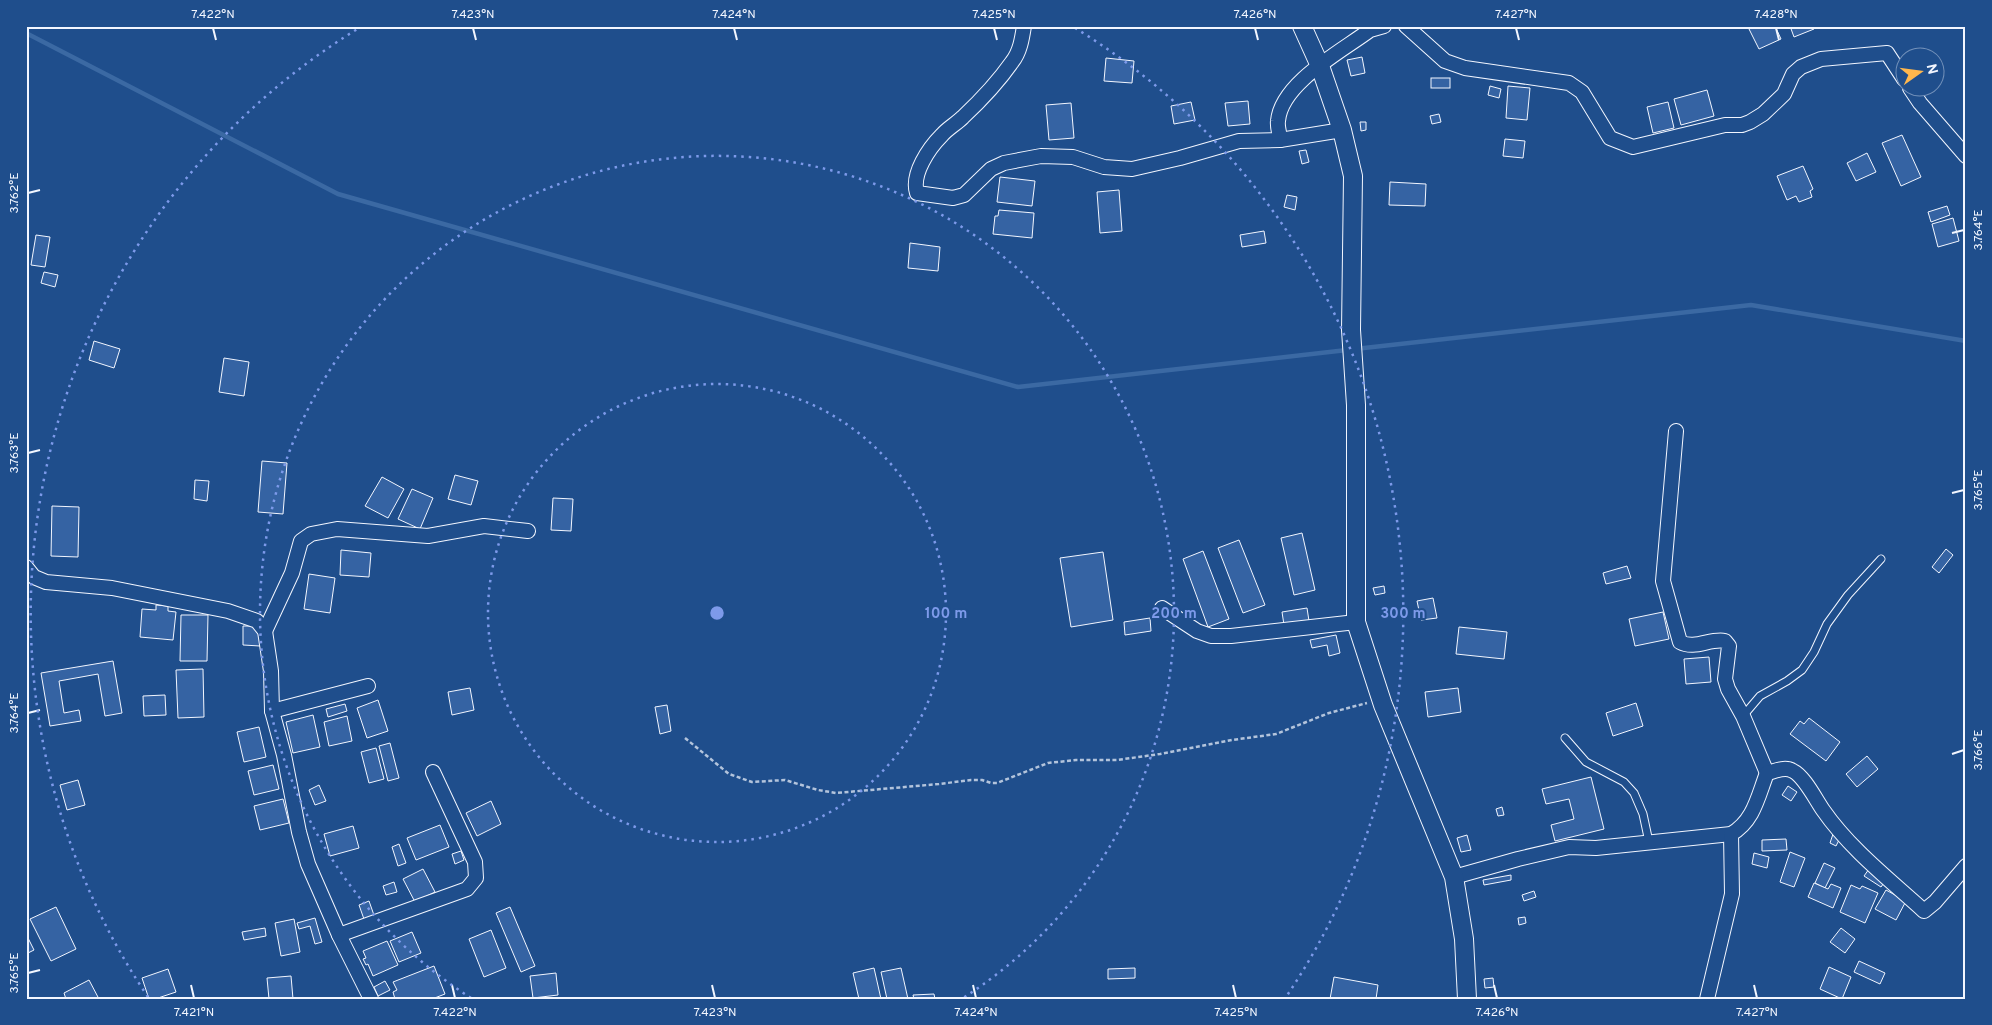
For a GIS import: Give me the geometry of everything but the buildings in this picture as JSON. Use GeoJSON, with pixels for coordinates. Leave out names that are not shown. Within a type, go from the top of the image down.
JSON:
{"type":"FeatureCollection","features":[{"type":"Feature","properties":{"kind":"street"},"geometry":{"type":"LineString","coordinates":[[1024,26],[1021,44],[1013,61],[963,118],[941,135],[929,152],[917,175],[917,193],[953,198],[964,195],[991,169],[1004,164],[1041,156],[1073,157],[1104,167],[1132,169],[1180,158],[1238,141],[1280,140],[1342,130]]}},
{"type":"Feature","properties":{"kind":"street"},"geometry":{"type":"LineString","coordinates":[[1302,26],[1320,66],[1342,130],[1353,176],[1351,332],[1356,404],[1356,622],[1380,699],[1454,877],[1464,939],[1468,999]]}},
{"type":"Feature","properties":{"kind":"street"},"geometry":{"type":"LineString","coordinates":[[1280,140],[1278,121],[1284,102],[1298,83],[1370,30],[1384,26]]}},
{"type":"Feature","properties":{"kind":"street"},"geometry":{"type":"LineString","coordinates":[[1415,29],[1445,61],[1466,68],[1569,83],[1582,92],[1610,138],[1633,147],[1726,125],[1742,125],[1750,122],[1763,114],[1784,94],[1793,74],[1801,67],[1821,59],[1887,53],[1894,64]]}},
{"type":"Feature","properties":{"kind":"street"},"geometry":{"type":"LineString","coordinates":[[1917,98],[1966,156]]}},
{"type":"Feature","properties":{"kind":"street"},"geometry":{"type":"LineString","coordinates":[[1454,877],[1518,859],[1569,848],[1596,848],[1731,834],[1749,819],[1767,773],[1725,679],[1729,646],[1725,641],[1719,640],[1692,645],[1680,642],[1663,581],[1676,431]]}},
{"type":"Feature","properties":{"kind":"street"},"geometry":{"type":"LineString","coordinates":[[265,632],[292,573],[301,541],[311,534],[337,529],[428,536],[484,526],[528,531]]}},
{"type":"Feature","properties":{"kind":"street"},"geometry":{"type":"LineString","coordinates":[[26,567],[34,577],[46,582],[112,588],[228,611],[257,621],[265,632],[271,671],[272,711],[284,755],[308,864],[339,935],[371,999]]}},
{"type":"Feature","properties":{"kind":"street"},"geometry":{"type":"LineString","coordinates":[[1162,608],[1197,631],[1212,636],[1231,636],[1356,622]]}},
{"type":"Feature","properties":{"kind":"street"},"geometry":{"type":"LineString","coordinates":[[272,711],[368,686]]}},
{"type":"Feature","properties":{"kind":"street"},"geometry":{"type":"LineString","coordinates":[[1767,773],[1785,768],[1794,771],[1803,780],[1831,821],[1854,847],[1924,911],[1935,902],[1966,866]]}},
{"type":"Feature","properties":{"kind":"street"},"geometry":{"type":"LineString","coordinates":[[339,935],[467,889],[476,878],[475,862],[433,772]]}},
{"type":"Feature","properties":{"kind":"street"},"geometry":{"type":"LineString","coordinates":[[1707,999],[1732,894],[1731,834]]}},
{"type":"Feature","properties":{"kind":"lane"},"geometry":{"type":"LineString","coordinates":[[1743,716],[1760,696],[1802,670],[1814,652],[1827,624],[1848,595],[1881,559]]}},
{"type":"Feature","properties":{"kind":"lane"},"geometry":{"type":"LineString","coordinates":[[1565,738],[1586,762],[1624,782],[1634,793],[1643,814],[1649,842]]}},
{"type":"Feature","properties":{"kind":"path"},"geometry":{"type":"LineString","coordinates":[[685,738],[729,774],[752,782],[785,780],[818,790],[836,792],[971,780],[997,783],[1048,763],[1076,760],[1117,760],[1276,734],[1329,713],[1380,699]]}},
{"type":"Feature","properties":{"kind":"waterway"},"geometry":{"type":"LineString","coordinates":[[26,33],[338,194],[1018,387],[1347,350]]}},
{"type":"Feature","properties":{"kind":"waterway"},"geometry":{"type":"LineString","coordinates":[[1355,349],[1751,305],[1966,341]]}}]}
